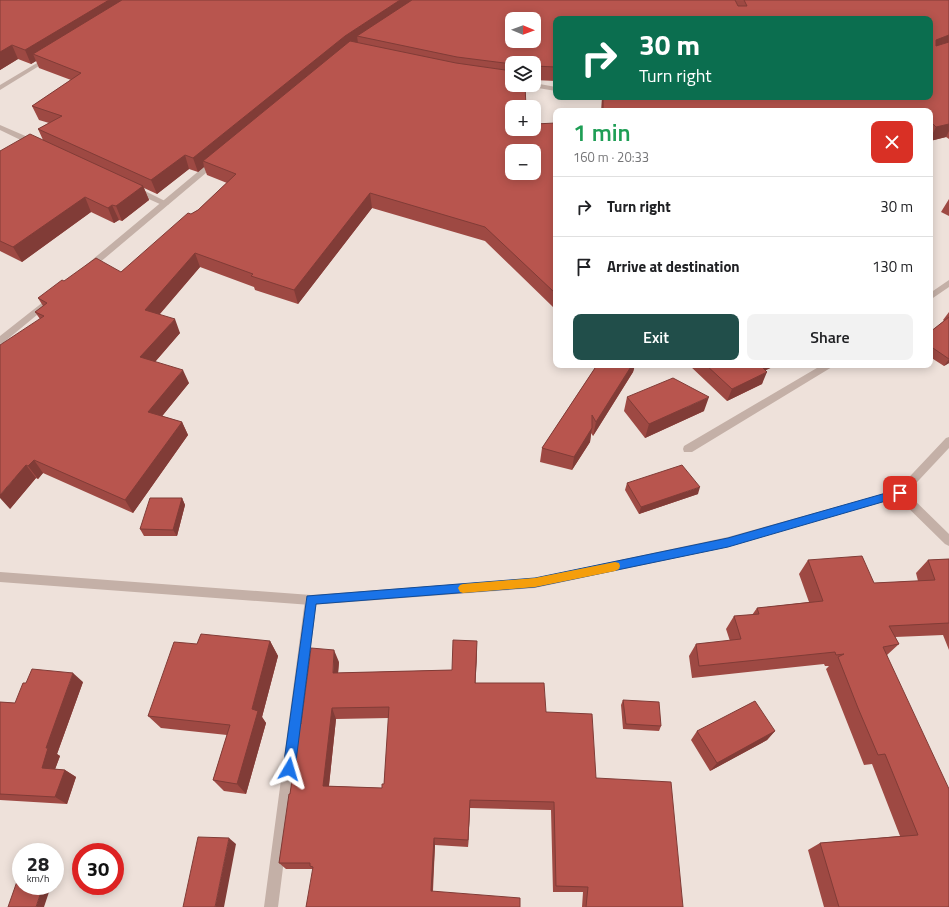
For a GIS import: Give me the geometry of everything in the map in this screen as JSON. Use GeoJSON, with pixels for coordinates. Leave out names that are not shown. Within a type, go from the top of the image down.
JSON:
{"type":"FeatureCollection","features":[{"type":"Feature","properties":{"kind":"street"},"geometry":{"type":"LineString","coordinates":[[0,88],[52,56]]}},
{"type":"Feature","properties":{"kind":"street"},"geometry":{"type":"LineString","coordinates":[[541,86],[553,88]]}},
{"type":"Feature","properties":{"kind":"street"},"geometry":{"type":"LineString","coordinates":[[0,127],[43,147]]}},
{"type":"Feature","properties":{"kind":"street"},"geometry":{"type":"LineString","coordinates":[[80,275],[220,158]]}},
{"type":"Feature","properties":{"kind":"street"},"geometry":{"type":"LineString","coordinates":[[129,187],[165,203]]}},
{"type":"Feature","properties":{"kind":"street"},"geometry":{"type":"LineString","coordinates":[[933,295],[949,283]]}},
{"type":"Feature","properties":{"kind":"street"},"geometry":{"type":"LineString","coordinates":[[0,342],[56,295]]}},
{"type":"Feature","properties":{"kind":"street"},"geometry":{"type":"LineString","coordinates":[[688,449],[824,368]]}},
{"type":"Feature","properties":{"kind":"street"},"geometry":{"type":"LineString","coordinates":[[0,577],[311,600],[535,583],[728,542],[900,493],[949,441]]}},
{"type":"Feature","properties":{"kind":"street"},"geometry":{"type":"LineString","coordinates":[[900,493],[949,541]]}},
{"type":"Feature","properties":{"kind":"street"},"geometry":{"type":"LineString","coordinates":[[271,907],[311,600]]}},
{"type":"Feature","properties":{"kind":"building"},"geometry":{"type":"Polygon","coordinates":[[[0,0],[109,0],[25,50],[12,45],[0,52],[0,0]]]}},
{"type":"Feature","properties":{"kind":"building"},"geometry":{"type":"Polygon","coordinates":[[[122,0],[400,0],[345,36],[193,158],[185,155],[151,180],[38,129],[62,116],[32,106],[81,73],[33,54],[122,0]]]}},
{"type":"Feature","properties":{"kind":"building"},"geometry":{"type":"Polygon","coordinates":[[[412,0],[735,0],[738,6],[747,6],[744,0],[949,0],[949,35],[936,40],[936,46],[949,42],[949,124],[936,127],[933,124],[933,108],[603,108],[603,100],[933,100],[933,16],[553,16],[553,67],[541,66],[541,56],[505,56],[505,63],[457,57],[357,36],[412,0]]]}},
{"type":"Feature","properties":{"kind":"building"},"geometry":{"type":"Polygon","coordinates":[[[350,41],[456,63],[505,70],[505,92],[525,92],[526,100],[505,100],[505,136],[541,136],[541,124],[553,123],[553,291],[485,227],[370,193],[294,290],[251,276],[253,274],[195,253],[145,310],[175,319],[140,357],[183,370],[148,412],[182,422],[125,500],[34,460],[28,466],[26,465],[0,495],[0,345],[44,316],[35,312],[47,303],[38,298],[62,280],[64,281],[96,258],[121,272],[188,213],[191,214],[198,210],[236,174],[203,161],[350,41]]]}},
{"type":"Feature","properties":{"kind":"building"},"geometry":{"type":"Polygon","coordinates":[[[30,134],[143,186],[116,206],[112,205],[108,208],[85,197],[13,247],[0,241],[0,151],[30,134]]]}},
{"type":"Feature","properties":{"kind":"building"},"geometry":{"type":"Polygon","coordinates":[[[949,317],[949,359],[933,348],[933,330],[949,317]]]}},
{"type":"Feature","properties":{"kind":"building"},"geometry":{"type":"Polygon","coordinates":[[[595,368],[630,368],[596,422],[592,415],[592,428],[574,457],[542,448],[595,368]]]}},
{"type":"Feature","properties":{"kind":"building"},"geometry":{"type":"Polygon","coordinates":[[[709,368],[763,368],[767,372],[732,389],[709,368]]]}},
{"type":"Feature","properties":{"kind":"building"},"geometry":{"type":"Polygon","coordinates":[[[673,378],[709,397],[649,424],[627,397],[673,378]]]}},
{"type":"Feature","properties":{"kind":"building"},"geometry":{"type":"Polygon","coordinates":[[[682,465],[700,487],[641,507],[627,483],[682,465]]]}},
{"type":"Feature","properties":{"kind":"building"},"geometry":{"type":"Polygon","coordinates":[[[150,498],[182,498],[173,530],[140,529],[150,498]]]}},
{"type":"Feature","properties":{"kind":"building"},"geometry":{"type":"Polygon","coordinates":[[[862,556],[874,583],[935,580],[928,560],[949,559],[949,623],[889,626],[899,644],[883,647],[949,789],[949,907],[839,907],[820,843],[918,835],[885,754],[878,755],[858,708],[838,657],[844,654],[836,655],[835,652],[699,666],[696,644],[741,639],[734,616],[759,614],[757,608],[823,601],[808,560],[862,556]]]}},
{"type":"Feature","properties":{"kind":"building"},"geometry":{"type":"Polygon","coordinates":[[[201,634],[270,641],[252,709],[258,711],[237,784],[213,780],[230,725],[148,716],[174,642],[197,644],[201,634]]]}},
{"type":"Feature","properties":{"kind":"building"},"geometry":{"type":"Polygon","coordinates":[[[453,640],[477,641],[475,683],[544,683],[546,712],[592,714],[596,778],[671,782],[683,907],[586,907],[588,887],[556,886],[554,802],[470,800],[468,840],[434,838],[431,891],[520,898],[520,907],[306,907],[313,867],[310,866],[310,863],[279,863],[301,724],[311,648],[334,650],[333,673],[452,670],[453,640]],[[389,707],[332,708],[323,786],[382,788],[382,784],[384,784],[389,707]]]}},
{"type":"Feature","properties":{"kind":"building"},"geometry":{"type":"Polygon","coordinates":[[[32,669],[73,673],[46,748],[48,748],[42,768],[65,770],[55,797],[0,794],[0,702],[15,703],[23,683],[26,683],[32,669]]]}},
{"type":"Feature","properties":{"kind":"building"},"geometry":{"type":"Polygon","coordinates":[[[623,700],[659,702],[661,726],[626,724],[623,700]]]}},
{"type":"Feature","properties":{"kind":"building"},"geometry":{"type":"Polygon","coordinates":[[[755,701],[775,731],[717,763],[697,731],[755,701]]]}},
{"type":"Feature","properties":{"kind":"building"},"geometry":{"type":"Polygon","coordinates":[[[198,837],[229,838],[215,907],[183,907],[198,837]]]}},
{"type":"Feature","properties":{"kind":"building"},"geometry":{"type":"Polygon","coordinates":[[[12,895],[40,895],[36,907],[8,907],[12,895]]]}},
{"type":"Feature","properties":{"kind":"slow traffic"},"geometry":{"type":"LineString","coordinates":[[463,588],[535,583],[615,566]]}},
{"type":"Feature","properties":{"kind":"route"},"geometry":{"type":"LineString","coordinates":[[289,769],[311,600],[535,583],[728,542],[900,493]]}}]}
